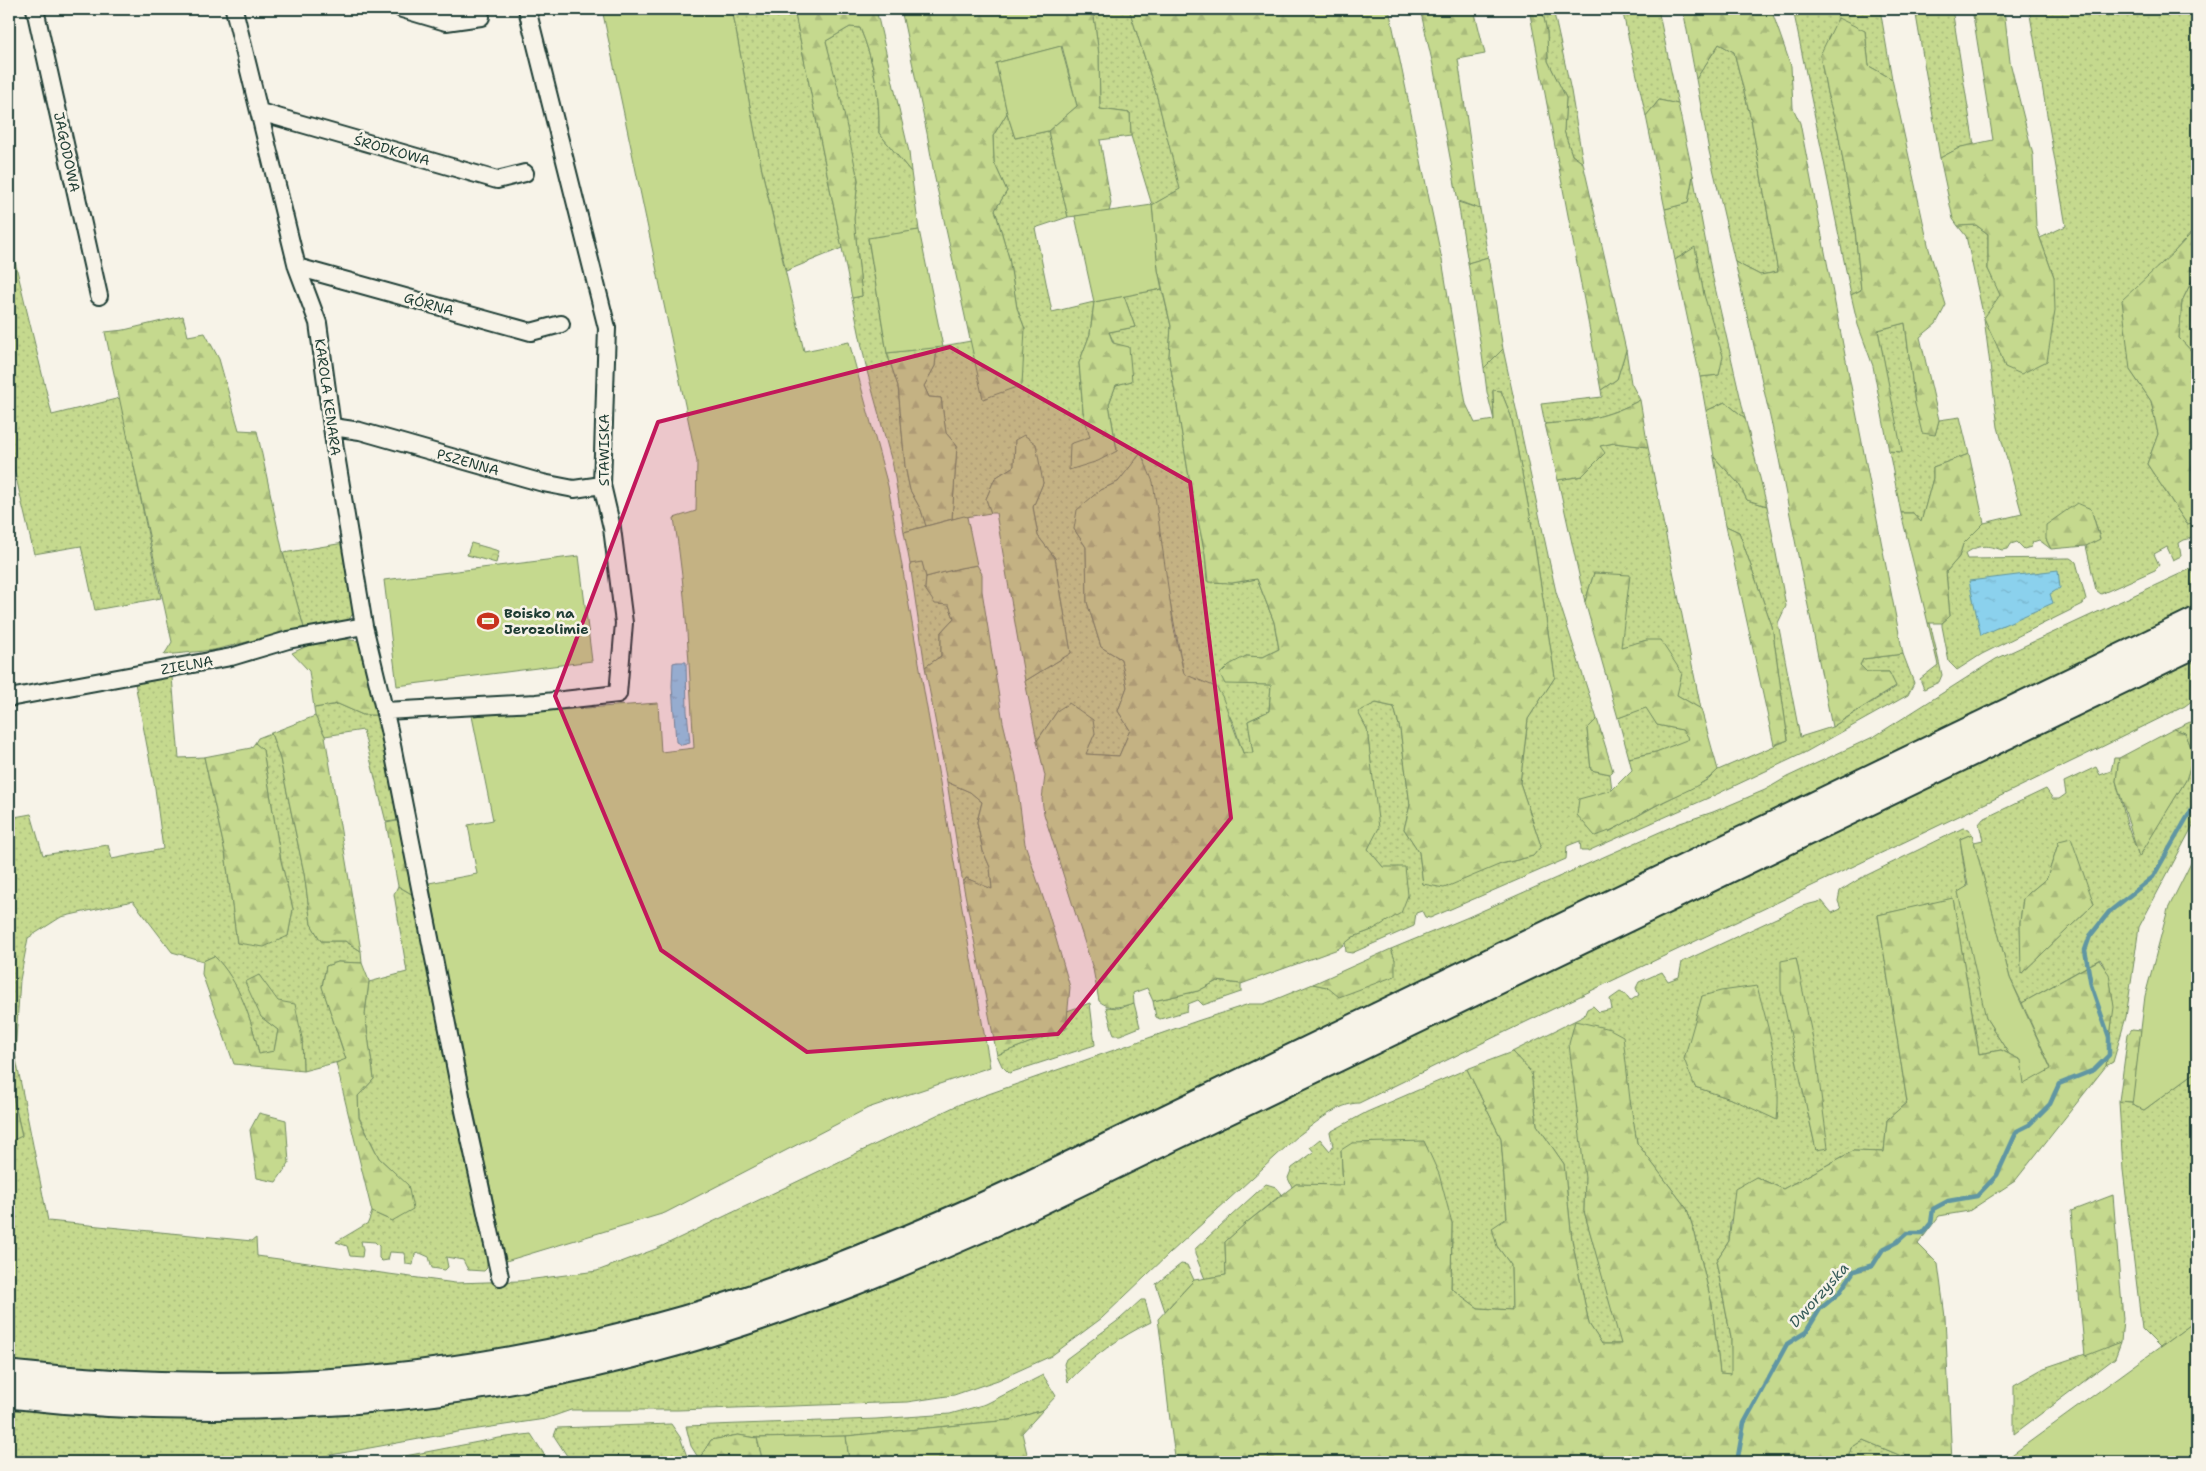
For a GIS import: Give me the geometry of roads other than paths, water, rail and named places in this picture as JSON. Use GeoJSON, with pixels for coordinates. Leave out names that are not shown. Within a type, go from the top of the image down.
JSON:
{"type":"FeatureCollection","features":[{"type":"Feature","properties":{"kind":"main road"},"geometry":{"type":"LineString","coordinates":[[9,1374],[107,1383],[194,1386],[300,1384],[392,1376],[476,1366],[587,1344],[677,1321],[776,1290],[906,1239],[1008,1194],[2197,620]]}},
{"type":"Feature","properties":{"kind":"main road"},"geometry":{"type":"LineString","coordinates":[[9,1395],[120,1404],[206,1407],[318,1404],[424,1394],[523,1378],[632,1355],[787,1308],[909,1261],[1017,1213],[2197,644]]}},
{"type":"Feature","properties":{"kind":"street","name":"JAGODOWA"},"geometry":{"type":"LineString","coordinates":[[35,9],[100,296]]}},
{"type":"Feature","properties":{"kind":"street","name":"KAROLA KENARA"},"geometry":{"type":"LineString","coordinates":[[234,9],[297,267],[318,324],[335,449],[364,626],[385,711],[462,1102],[500,1277]]}},
{"type":"Feature","properties":{"kind":"street"},"geometry":{"type":"LineString","coordinates":[[402,9],[446,22],[480,17]]}},
{"type":"Feature","properties":{"kind":"street","name":"STAWISKA"},"geometry":{"type":"LineString","coordinates":[[385,711],[536,703],[618,694],[624,623],[612,528],[602,485],[607,328],[527,9]]}},
{"type":"Feature","properties":{"kind":"street","name":"ŚRODKOWA"},"geometry":{"type":"LineString","coordinates":[[260,112],[497,180],[525,173]]}},
{"type":"Feature","properties":{"kind":"street","name":"GÓRNA"},"geometry":{"type":"LineString","coordinates":[[297,267],[531,332],[561,324]]}},
{"type":"Feature","properties":{"kind":"street","name":"PSZENNA"},"geometry":{"type":"LineString","coordinates":[[333,427],[360,431],[543,483],[574,489],[602,485]]}},
{"type":"Feature","properties":{"kind":"street","name":"ZIELNA"},"geometry":{"type":"LineString","coordinates":[[9,698],[231,658],[288,640],[364,626]]}},
{"type":"Feature","properties":{"kind":"water"},"geometry":{"type":"Polygon","coordinates":[[[2058,570],[2060,588],[2050,594],[2053,603],[1981,635],[1969,581],[2058,570]]]}},
{"type":"Feature","properties":{"kind":"water"},"geometry":{"type":"Polygon","coordinates":[[[686,662],[690,743],[682,745],[676,742],[672,686],[673,663],[686,662]]]}},
{"type":"Feature","properties":{"kind":"waterway","name":"Dworzyska"},"geometry":{"type":"LineString","coordinates":[[1737,1462],[1744,1423],[1787,1344],[1806,1332],[1820,1309],[1839,1293],[1854,1271],[1873,1265],[1883,1249],[1897,1242],[1907,1233],[1923,1233],[1931,1223],[1933,1209],[1948,1201],[1977,1196],[1997,1175],[2017,1131],[2029,1125],[2050,1104],[2059,1084],[2094,1070],[2109,1055],[2109,1037],[2091,985],[2085,950],[2090,936],[2109,912],[2153,877],[2197,800]]}},
{"type":"Feature","properties":{"kind":"place","name":"Boisko na Jerozolimie"},"geometry":{"type":"Point","coordinates":[488,621]}}]}
